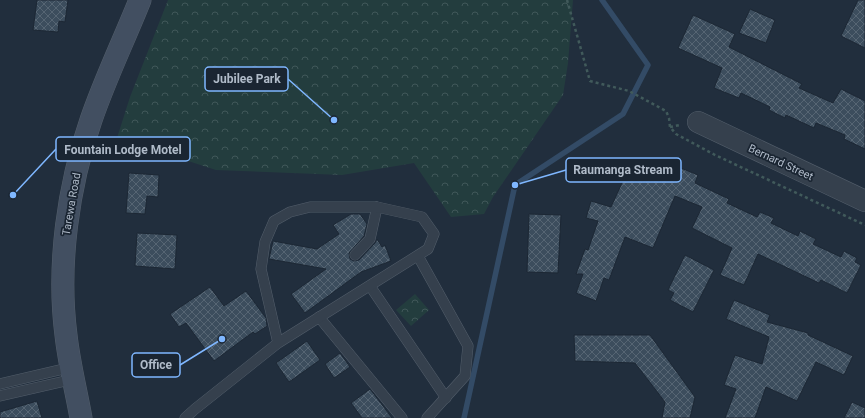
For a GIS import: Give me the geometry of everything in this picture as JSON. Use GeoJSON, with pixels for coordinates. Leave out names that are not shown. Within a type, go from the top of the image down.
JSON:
{"type":"FeatureCollection","features":[{"type":"Feature","properties":{"kind":"main road","name":"Tarewa Road"},"geometry":{"type":"LineString","coordinates":[[82,418],[66,335],[63,295],[64,247],[70,203],[91,121],[140,0]]}},
{"type":"Feature","properties":{"kind":"street","name":"Bernard Street"},"geometry":{"type":"LineString","coordinates":[[698,122],[865,201]]}},
{"type":"Feature","properties":{"kind":"lane"},"geometry":{"type":"LineString","coordinates":[[185,418],[278,343],[428,249],[434,234],[422,216],[377,207],[310,207],[290,212],[274,221],[265,242],[261,269],[278,343]]}},
{"type":"Feature","properties":{"kind":"lane"},"geometry":{"type":"LineString","coordinates":[[355,255],[370,239],[377,207]]}},
{"type":"Feature","properties":{"kind":"lane"},"geometry":{"type":"LineString","coordinates":[[418,256],[468,346],[466,376],[427,418]]}},
{"type":"Feature","properties":{"kind":"lane"},"geometry":{"type":"LineString","coordinates":[[370,286],[446,398]]}},
{"type":"Feature","properties":{"kind":"lane"},"geometry":{"type":"LineString","coordinates":[[319,317],[402,418]]}},
{"type":"Feature","properties":{"kind":"lane"},"geometry":{"type":"LineString","coordinates":[[0,384],[73,373]]}},
{"type":"Feature","properties":{"kind":"lane"},"geometry":{"type":"LineString","coordinates":[[0,396],[73,373]]}},
{"type":"Feature","properties":{"kind":"path"},"geometry":{"type":"LineString","coordinates":[[566,0],[590,81],[629,91],[666,111]]}},
{"type":"Feature","properties":{"kind":"green space"},"geometry":{"type":"Polygon","coordinates":[[[168,0],[573,0],[568,63],[563,95],[493,197],[484,214],[451,217],[414,163],[342,175],[216,170],[117,138],[130,97],[168,0]]]}},
{"type":"Feature","properties":{"kind":"green space"},"geometry":{"type":"Polygon","coordinates":[[[415,294],[429,310],[411,326],[396,310],[415,294]]]}},
{"type":"Feature","properties":{"kind":"building"},"geometry":{"type":"Polygon","coordinates":[[[37,0],[68,0],[65,22],[59,21],[58,32],[33,30],[37,0]]]}},
{"type":"Feature","properties":{"kind":"building"},"geometry":{"type":"Polygon","coordinates":[[[858,0],[865,0],[865,48],[841,36],[858,0]]]}},
{"type":"Feature","properties":{"kind":"building"},"geometry":{"type":"Polygon","coordinates":[[[750,9],[775,20],[766,43],[739,33],[750,9]]]}},
{"type":"Feature","properties":{"kind":"building"},"geometry":{"type":"Polygon","coordinates":[[[693,15],[735,34],[729,47],[802,84],[799,88],[833,103],[841,89],[865,101],[865,149],[844,139],[845,135],[816,123],[814,128],[786,115],[785,118],[769,110],[770,107],[741,93],[739,98],[714,88],[722,68],[678,48],[693,15]]]}},
{"type":"Feature","properties":{"kind":"building"},"geometry":{"type":"Polygon","coordinates":[[[631,163],[651,172],[654,165],[673,173],[676,166],[698,175],[695,183],[729,199],[727,203],[757,217],[760,212],[774,218],[771,223],[798,236],[800,231],[816,239],[813,244],[841,257],[844,251],[857,258],[855,262],[861,265],[847,293],[821,280],[819,283],[758,254],[744,285],[720,275],[732,248],[692,228],[702,207],[675,196],[653,248],[625,237],[609,280],[604,278],[596,301],[576,293],[583,274],[576,274],[585,249],[588,250],[598,221],[586,218],[591,201],[611,207],[631,163]]]}},
{"type":"Feature","properties":{"kind":"building"},"geometry":{"type":"Polygon","coordinates":[[[129,173],[159,175],[158,197],[147,196],[145,214],[126,213],[129,173]]]}},
{"type":"Feature","properties":{"kind":"building"},"geometry":{"type":"Polygon","coordinates":[[[351,214],[360,214],[367,224],[364,236],[349,253],[350,259],[354,261],[359,260],[377,239],[382,247],[385,245],[391,261],[361,272],[305,313],[291,294],[326,269],[269,259],[273,241],[317,249],[339,234],[333,225],[351,214]]]}},
{"type":"Feature","properties":{"kind":"building"},"geometry":{"type":"Polygon","coordinates":[[[529,214],[561,215],[558,273],[527,272],[529,214]]]}},
{"type":"Feature","properties":{"kind":"building"},"geometry":{"type":"Polygon","coordinates":[[[137,233],[177,235],[175,269],[135,266],[137,233]]]}},
{"type":"Feature","properties":{"kind":"building"},"geometry":{"type":"Polygon","coordinates":[[[685,255],[714,270],[693,312],[670,300],[674,293],[668,290],[685,255]]]}},
{"type":"Feature","properties":{"kind":"building"},"geometry":{"type":"Polygon","coordinates":[[[210,287],[224,306],[246,291],[266,318],[267,326],[255,334],[253,332],[214,361],[186,323],[179,327],[170,314],[210,287]]]}},
{"type":"Feature","properties":{"kind":"building"},"geometry":{"type":"Polygon","coordinates":[[[734,300],[770,315],[767,322],[808,333],[808,335],[853,356],[844,375],[816,362],[797,401],[766,387],[755,418],[725,418],[736,389],[724,385],[735,355],[762,364],[769,337],[726,319],[734,300]]]}},
{"type":"Feature","properties":{"kind":"building"},"geometry":{"type":"Polygon","coordinates":[[[574,335],[650,335],[695,397],[690,418],[662,418],[665,402],[635,363],[575,361],[574,335]]]}},
{"type":"Feature","properties":{"kind":"building"},"geometry":{"type":"Polygon","coordinates":[[[307,341],[320,360],[289,382],[276,363],[307,341]]]}},
{"type":"Feature","properties":{"kind":"building"},"geometry":{"type":"Polygon","coordinates":[[[340,353],[350,367],[334,378],[325,364],[340,353]]]}},
{"type":"Feature","properties":{"kind":"building"},"geometry":{"type":"Polygon","coordinates":[[[370,389],[392,418],[362,418],[351,403],[370,389]]]}},
{"type":"Feature","properties":{"kind":"building"},"geometry":{"type":"Polygon","coordinates":[[[37,401],[42,418],[0,418],[0,412],[37,401]]]}},
{"type":"Feature","properties":{"kind":"building"},"geometry":{"type":"Polygon","coordinates":[[[852,402],[865,408],[865,418],[844,418],[852,402]]]}},
{"type":"Feature","properties":{"kind":"waterway"},"geometry":{"type":"LineString","coordinates":[[464,418],[515,185],[623,114],[648,65],[602,0]]}},
{"type":"Feature","properties":{"kind":"place","name":"Jubilee Park"},"geometry":{"type":"Point","coordinates":[334,120]}},
{"type":"Feature","properties":{"kind":"place","name":"Raumanga Stream"},"geometry":{"type":"Point","coordinates":[515,185]}},
{"type":"Feature","properties":{"kind":"place","name":"Fountain Lodge Motel"},"geometry":{"type":"Point","coordinates":[13,195]}},
{"type":"Feature","properties":{"kind":"place","name":"Office"},"geometry":{"type":"Point","coordinates":[222,339]}}]}
